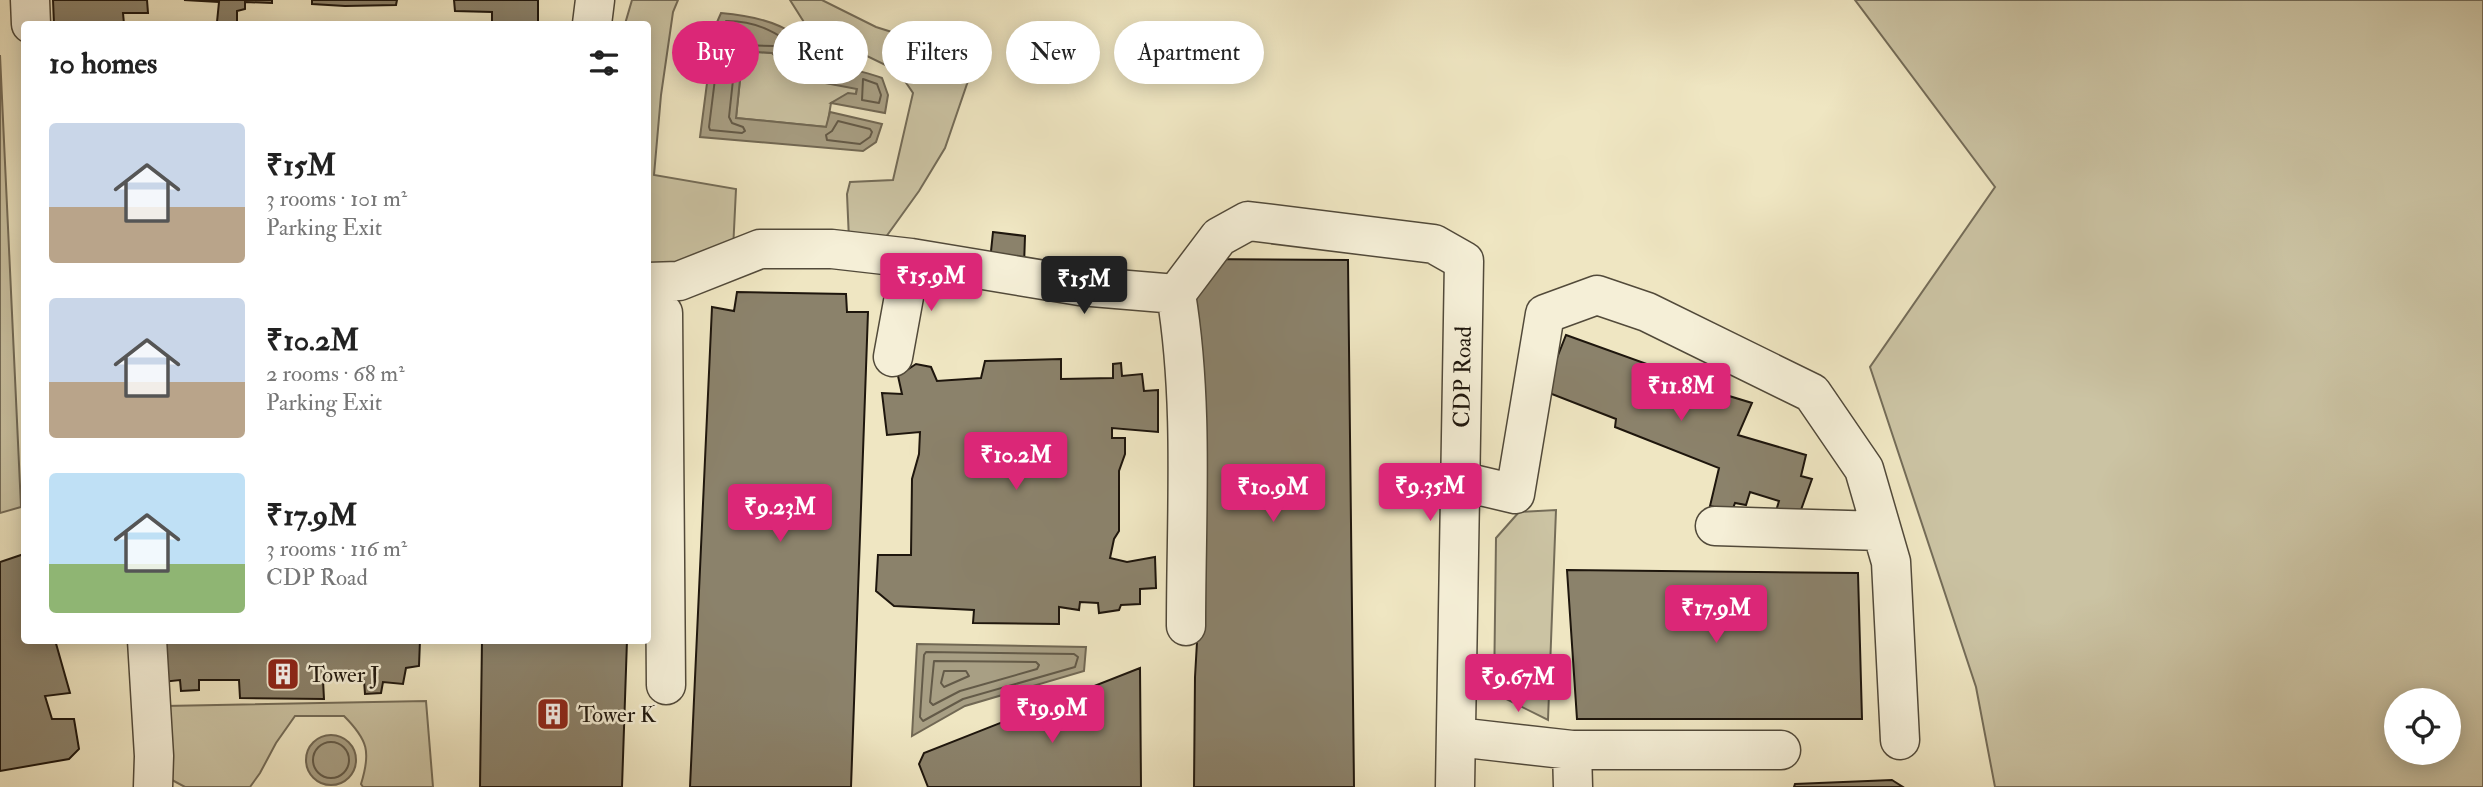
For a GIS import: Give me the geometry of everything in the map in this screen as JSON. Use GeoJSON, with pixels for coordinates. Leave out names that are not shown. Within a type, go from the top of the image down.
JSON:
{"type":"FeatureCollection","features":[{"type":"Feature","properties":{"kind":"street"},"geometry":{"type":"LineString","coordinates":[[30,0],[31,21]]}},
{"type":"Feature","properties":{"kind":"street"},"geometry":{"type":"LineString","coordinates":[[592,21],[595,0]]}},
{"type":"Feature","properties":{"kind":"street","name":"CDP Road"},"geometry":{"type":"LineString","coordinates":[[1176,294],[1219,237],[1248,221],[1434,244],[1464,261],[1455,787]]}},
{"type":"Feature","properties":{"kind":"street"},"geometry":{"type":"LineString","coordinates":[[651,282],[679,281],[761,249],[832,249],[911,258],[1080,286],[1176,294],[1184,339],[1186,626]]}},
{"type":"Feature","properties":{"kind":"street"},"geometry":{"type":"LineString","coordinates":[[893,357],[911,258]]}},
{"type":"Feature","properties":{"kind":"street"},"geometry":{"type":"LineString","coordinates":[[1460,481],[1515,494],[1545,314],[1597,295],[1647,312],[1812,393],[1864,469],[1891,562],[1900,740]]}},
{"type":"Feature","properties":{"kind":"street"},"geometry":{"type":"LineString","coordinates":[[651,313],[663,313],[666,685]]}},
{"type":"Feature","properties":{"kind":"street"},"geometry":{"type":"LineString","coordinates":[[1715,526],[1882,531]]}},
{"type":"Feature","properties":{"kind":"street"},"geometry":{"type":"LineString","coordinates":[[147,644],[154,757],[153,787]]}},
{"type":"Feature","properties":{"kind":"street"},"geometry":{"type":"LineString","coordinates":[[1457,737],[1572,769],[1781,750]]}},
{"type":"Feature","properties":{"kind":"shaded area"},"geometry":{"type":"Polygon","coordinates":[[[632,0],[678,0],[673,12],[661,95],[654,175],[736,189],[733,250],[713,260],[651,266],[651,21],[626,21],[632,0]]]}},
{"type":"Feature","properties":{"kind":"shaded area"},"geometry":{"type":"Polygon","coordinates":[[[790,0],[822,0],[864,21],[803,21],[790,0]]]}},
{"type":"Feature","properties":{"kind":"shaded area"},"geometry":{"type":"Polygon","coordinates":[[[1855,0],[2483,0],[2483,787],[1995,787],[1976,687],[1870,367],[1995,187],[1855,0]]]}},
{"type":"Feature","properties":{"kind":"shaded area"},"geometry":{"type":"Polygon","coordinates":[[[868,23],[882,29],[882,63],[868,56],[868,23]]]}},
{"type":"Feature","properties":{"kind":"shaded area"},"geometry":{"type":"Polygon","coordinates":[[[759,52],[773,54],[773,84],[834,84],[857,88],[856,94],[831,103],[827,127],[736,118],[740,84],[759,84],[759,52]]]}},
{"type":"Feature","properties":{"kind":"shaded area"},"geometry":{"type":"Polygon","coordinates":[[[0,55],[21,507],[0,513],[0,55]]]}},
{"type":"Feature","properties":{"kind":"shaded area"},"geometry":{"type":"Polygon","coordinates":[[[907,84],[967,84],[945,148],[919,191],[883,241],[849,240],[847,194],[850,182],[893,180],[913,93],[907,84]]]}},
{"type":"Feature","properties":{"kind":"shaded area"},"geometry":{"type":"Polygon","coordinates":[[[1556,510],[1548,720],[1494,693],[1496,538],[1519,512],[1556,510]]]}},
{"type":"Feature","properties":{"kind":"shaded area"},"geometry":{"type":"Polygon","coordinates":[[[426,701],[433,787],[363,787],[361,784],[366,763],[365,747],[358,732],[344,716],[295,716],[250,787],[185,787],[172,780],[165,706],[426,701]]]}},
{"type":"Feature","properties":{"kind":"water"},"geometry":{"type":"Polygon","coordinates":[[[721,13],[759,19],[773,24],[773,54],[759,52],[759,21],[718,21],[721,13]]]}},
{"type":"Feature","properties":{"kind":"water"},"geometry":{"type":"Polygon","coordinates":[[[868,74],[882,78],[888,95],[885,113],[831,103],[848,93],[856,94],[857,89],[831,84],[868,84],[868,74]]]}},
{"type":"Feature","properties":{"kind":"water"},"geometry":{"type":"Polygon","coordinates":[[[707,84],[740,84],[736,118],[826,127],[830,112],[882,124],[876,142],[863,151],[700,137],[707,84]]]}},
{"type":"Feature","properties":{"kind":"water"},"geometry":{"type":"Polygon","coordinates":[[[917,644],[1086,647],[1084,671],[965,706],[912,736],[917,644]]]}},
{"type":"Feature","properties":{"kind":"water"},"geometry":{"type":"Polygon","coordinates":[[[331,735],[349,742],[356,760],[349,778],[331,785],[313,778],[306,760],[313,742],[331,735]]]}},
{"type":"Feature","properties":{"kind":"building"},"geometry":{"type":"Polygon","coordinates":[[[53,0],[147,0],[148,13],[123,13],[124,21],[54,21],[53,0]]]}},
{"type":"Feature","properties":{"kind":"building"},"geometry":{"type":"Polygon","coordinates":[[[184,0],[272,0],[272,3],[245,2],[245,9],[237,11],[237,21],[217,21],[219,2],[184,0]]]}},
{"type":"Feature","properties":{"kind":"building"},"geometry":{"type":"Polygon","coordinates":[[[312,0],[397,0],[396,5],[345,6],[312,4],[312,0]]]}},
{"type":"Feature","properties":{"kind":"building"},"geometry":{"type":"Polygon","coordinates":[[[454,0],[538,0],[538,21],[492,21],[492,12],[455,11],[454,0]]]}},
{"type":"Feature","properties":{"kind":"building"},"geometry":{"type":"Polygon","coordinates":[[[993,232],[1025,236],[1024,266],[990,261],[993,232]]]}},
{"type":"Feature","properties":{"kind":"building"},"geometry":{"type":"Polygon","coordinates":[[[1190,259],[1348,260],[1354,787],[1194,787],[1199,607],[1190,259]]]}},
{"type":"Feature","properties":{"kind":"building"},"geometry":{"type":"Polygon","coordinates":[[[737,292],[846,294],[847,312],[868,312],[851,787],[690,787],[712,307],[734,311],[737,292]]]}},
{"type":"Feature","properties":{"kind":"building"},"geometry":{"type":"Polygon","coordinates":[[[1566,335],[1672,373],[1670,378],[1752,403],[1738,435],[1806,455],[1801,476],[1812,479],[1797,521],[1776,511],[1779,501],[1750,492],[1746,505],[1735,503],[1732,511],[1710,506],[1719,468],[1615,427],[1616,419],[1544,391],[1566,335]]]}},
{"type":"Feature","properties":{"kind":"building"},"geometry":{"type":"Polygon","coordinates":[[[1061,359],[1061,379],[1113,378],[1113,364],[1121,363],[1122,376],[1142,374],[1144,391],[1158,390],[1158,432],[1112,428],[1112,438],[1125,438],[1125,454],[1119,471],[1119,531],[1114,539],[1110,558],[1127,562],[1155,557],[1156,588],[1140,589],[1140,604],[1121,605],[1119,610],[1099,613],[1098,603],[1080,602],[1079,610],[1059,607],[1059,624],[973,623],[974,610],[894,606],[876,591],[878,555],[911,555],[912,479],[919,454],[920,432],[887,435],[882,393],[902,394],[898,376],[916,364],[931,367],[937,381],[981,378],[985,361],[1061,359]]]}},
{"type":"Feature","properties":{"kind":"building"},"geometry":{"type":"Polygon","coordinates":[[[21,555],[21,644],[56,644],[70,693],[45,696],[52,719],[74,719],[79,749],[69,759],[0,771],[0,562],[21,555]]]}},
{"type":"Feature","properties":{"kind":"building"},"geometry":{"type":"Polygon","coordinates":[[[1567,570],[1858,573],[1862,719],[1577,719],[1567,570]]]}},
{"type":"Feature","properties":{"kind":"building","name":"Tower J"},"geometry":{"type":"Polygon","coordinates":[[[151,644],[420,644],[419,666],[406,668],[403,684],[383,682],[381,693],[365,694],[364,680],[323,680],[324,699],[240,698],[239,680],[199,680],[199,690],[181,691],[180,680],[162,682],[151,644]]]}},
{"type":"Feature","properties":{"kind":"building","name":"Tower K"},"geometry":{"type":"Polygon","coordinates":[[[482,644],[627,644],[622,787],[480,787],[482,644]]]}},
{"type":"Feature","properties":{"kind":"building"},"geometry":{"type":"Polygon","coordinates":[[[1140,668],[1141,787],[928,787],[919,764],[924,753],[1140,668]]]}},
{"type":"Feature","properties":{"kind":"building"},"geometry":{"type":"Polygon","coordinates":[[[1892,780],[1903,787],[1794,787],[1795,784],[1892,780]]]}},
{"type":"Feature","properties":{"kind":"place","name":"Tower J"},"geometry":{"type":"Point","coordinates":[283,674]}},
{"type":"Feature","properties":{"kind":"place","name":"Tower K"},"geometry":{"type":"Point","coordinates":[553,714]}}]}
